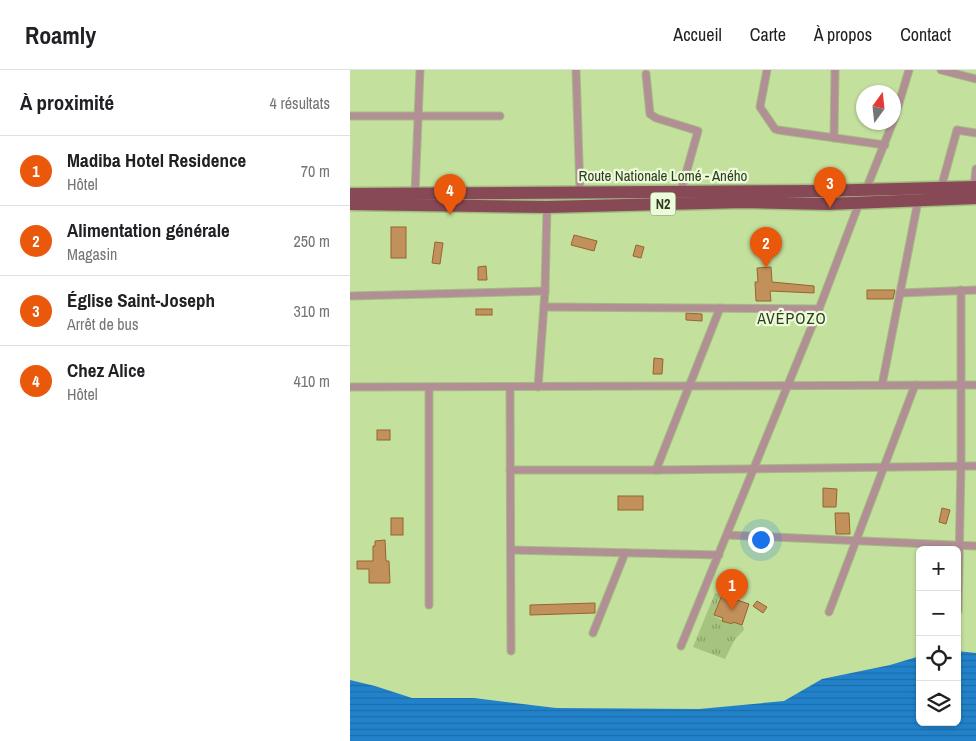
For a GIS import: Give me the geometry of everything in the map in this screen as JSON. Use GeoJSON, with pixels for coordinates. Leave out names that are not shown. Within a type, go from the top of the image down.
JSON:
{"type":"FeatureCollection","features":[{"type":"Feature","properties":{"kind":"highway","name":"Route Nationale Lomé - Aného"},"geometry":{"type":"LineString","coordinates":[[350,194],[941,188],[975,190]]}},
{"type":"Feature","properties":{"kind":"highway","name":"Route Nationale Lomé - Aného"},"geometry":{"type":"LineString","coordinates":[[350,204],[547,206],[744,202],[859,203],[918,201],[975,190]]}},
{"type":"Feature","properties":{"kind":"street"},"geometry":{"type":"LineString","coordinates":[[415,193],[420,70]]}},
{"type":"Feature","properties":{"kind":"street"},"geometry":{"type":"LineString","coordinates":[[576,70],[580,192]]}},
{"type":"Feature","properties":{"kind":"street"},"geometry":{"type":"LineString","coordinates":[[767,70],[760,107],[778,130],[885,144]]}},
{"type":"Feature","properties":{"kind":"street"},"geometry":{"type":"LineString","coordinates":[[834,138],[835,70]]}},
{"type":"Feature","properties":{"kind":"street"},"geometry":{"type":"LineString","coordinates":[[901,98],[909,70]]}},
{"type":"Feature","properties":{"kind":"street"},"geometry":{"type":"LineString","coordinates":[[941,70],[976,79]]}},
{"type":"Feature","properties":{"kind":"street"},"geometry":{"type":"LineString","coordinates":[[646,74],[650,114],[656,118],[698,131],[681,191]]}},
{"type":"Feature","properties":{"kind":"street"},"geometry":{"type":"LineString","coordinates":[[350,116],[500,116]]}},
{"type":"Feature","properties":{"kind":"street"},"geometry":{"type":"LineString","coordinates":[[681,646],[890,130]]}},
{"type":"Feature","properties":{"kind":"street"},"geometry":{"type":"LineString","coordinates":[[941,188],[957,130],[976,133]]}},
{"type":"Feature","properties":{"kind":"street"},"geometry":{"type":"LineString","coordinates":[[975,190],[976,169]]}},
{"type":"Feature","properties":{"kind":"street"},"geometry":{"type":"LineString","coordinates":[[882,385],[918,201]]}},
{"type":"Feature","properties":{"kind":"street"},"geometry":{"type":"LineString","coordinates":[[538,387],[545,291],[547,206]]}},
{"type":"Feature","properties":{"kind":"street"},"geometry":{"type":"LineString","coordinates":[[727,535],[960,546],[962,466],[961,290]]}},
{"type":"Feature","properties":{"kind":"street"},"geometry":{"type":"LineString","coordinates":[[900,294],[976,290]]}},
{"type":"Feature","properties":{"kind":"street"},"geometry":{"type":"LineString","coordinates":[[350,296],[545,291]]}},
{"type":"Feature","properties":{"kind":"street"},"geometry":{"type":"LineString","coordinates":[[544,308],[819,309]]}},
{"type":"Feature","properties":{"kind":"street"},"geometry":{"type":"LineString","coordinates":[[656,470],[720,308]]}},
{"type":"Feature","properties":{"kind":"street"},"geometry":{"type":"LineString","coordinates":[[829,612],[915,385]]}},
{"type":"Feature","properties":{"kind":"street"},"geometry":{"type":"LineString","coordinates":[[350,388],[976,385]]}},
{"type":"Feature","properties":{"kind":"street"},"geometry":{"type":"LineString","coordinates":[[510,387],[511,651]]}},
{"type":"Feature","properties":{"kind":"street"},"geometry":{"type":"LineString","coordinates":[[428,388],[429,605]]}},
{"type":"Feature","properties":{"kind":"street"},"geometry":{"type":"LineString","coordinates":[[510,470],[976,466]]}},
{"type":"Feature","properties":{"kind":"street"},"geometry":{"type":"LineString","coordinates":[[961,546],[976,546]]}},
{"type":"Feature","properties":{"kind":"street"},"geometry":{"type":"LineString","coordinates":[[511,550],[719,555]]}},
{"type":"Feature","properties":{"kind":"street"},"geometry":{"type":"LineString","coordinates":[[593,633],[625,553]]}},
{"type":"Feature","properties":{"kind":"green space"},"geometry":{"type":"Polygon","coordinates":[[[715,593],[721,595],[714,616],[732,625],[733,622],[742,625],[744,630],[735,639],[725,659],[693,647],[715,593]]]}},
{"type":"Feature","properties":{"kind":"water"},"geometry":{"type":"Polygon","coordinates":[[[961,651],[976,653],[976,741],[350,741],[350,680],[412,698],[474,698],[556,708],[699,709],[784,701],[822,679],[890,665],[916,657],[916,726],[961,726],[961,651]]]}},
{"type":"Feature","properties":{"kind":"building"},"geometry":{"type":"Polygon","coordinates":[[[391,227],[406,227],[406,258],[391,258],[391,227]]]}},
{"type":"Feature","properties":{"kind":"building"},"geometry":{"type":"Polygon","coordinates":[[[574,235],[597,241],[594,251],[571,245],[574,235]]]}},
{"type":"Feature","properties":{"kind":"building"},"geometry":{"type":"Polygon","coordinates":[[[435,242],[443,243],[440,264],[432,263],[435,242]]]}},
{"type":"Feature","properties":{"kind":"building"},"geometry":{"type":"Polygon","coordinates":[[[636,245],[644,247],[641,258],[633,256],[636,245]]]}},
{"type":"Feature","properties":{"kind":"building"},"geometry":{"type":"Polygon","coordinates":[[[486,266],[487,280],[478,280],[478,267],[486,266]]]}},
{"type":"Feature","properties":{"kind":"building"},"geometry":{"type":"Polygon","coordinates":[[[771,267],[772,282],[814,286],[814,293],[770,291],[771,301],[756,301],[755,282],[758,282],[757,268],[771,267]]]}},
{"type":"Feature","properties":{"kind":"building"},"geometry":{"type":"Polygon","coordinates":[[[867,290],[895,290],[893,299],[867,299],[867,290]]]}},
{"type":"Feature","properties":{"kind":"building"},"geometry":{"type":"Polygon","coordinates":[[[476,309],[492,309],[492,315],[476,315],[476,309]]]}},
{"type":"Feature","properties":{"kind":"building"},"geometry":{"type":"Polygon","coordinates":[[[686,313],[702,314],[702,321],[686,320],[686,313]]]}},
{"type":"Feature","properties":{"kind":"building"},"geometry":{"type":"Polygon","coordinates":[[[654,358],[663,359],[662,374],[653,374],[654,358]]]}},
{"type":"Feature","properties":{"kind":"building"},"geometry":{"type":"Polygon","coordinates":[[[377,430],[390,430],[390,440],[377,440],[377,430]]]}},
{"type":"Feature","properties":{"kind":"building"},"geometry":{"type":"Polygon","coordinates":[[[823,488],[837,489],[836,507],[823,507],[823,488]]]}},
{"type":"Feature","properties":{"kind":"building"},"geometry":{"type":"Polygon","coordinates":[[[618,496],[643,496],[643,510],[618,510],[618,496]]]}},
{"type":"Feature","properties":{"kind":"building"},"geometry":{"type":"Polygon","coordinates":[[[942,508],[950,510],[946,524],[939,522],[942,508]]]}},
{"type":"Feature","properties":{"kind":"building"},"geometry":{"type":"Polygon","coordinates":[[[835,513],[849,513],[850,534],[836,534],[835,513]]]}},
{"type":"Feature","properties":{"kind":"building"},"geometry":{"type":"Polygon","coordinates":[[[391,518],[403,518],[403,535],[391,535],[391,518]]]}},
{"type":"Feature","properties":{"kind":"building"},"geometry":{"type":"Polygon","coordinates":[[[385,540],[386,561],[389,561],[390,583],[369,583],[369,569],[357,569],[357,561],[373,561],[375,541],[385,540]]]}},
{"type":"Feature","properties":{"kind":"building"},"geometry":{"type":"Polygon","coordinates":[[[722,595],[749,604],[742,625],[722,621],[723,618],[714,615],[722,595]]]}},
{"type":"Feature","properties":{"kind":"building"},"geometry":{"type":"Polygon","coordinates":[[[757,601],[767,607],[763,613],[753,606],[757,601]]]}},
{"type":"Feature","properties":{"kind":"building"},"geometry":{"type":"Polygon","coordinates":[[[595,603],[595,613],[530,615],[530,605],[595,603]]]}},
{"type":"Feature","properties":{"kind":"place","name":"Église Saint-Joseph"},"geometry":{"type":"Point","coordinates":[830,208]}},
{"type":"Feature","properties":{"kind":"place","name":"Chez Alice"},"geometry":{"type":"Point","coordinates":[450,215]}},
{"type":"Feature","properties":{"kind":"place","name":"Alimentation générale"},"geometry":{"type":"Point","coordinates":[766,268]}},
{"type":"Feature","properties":{"kind":"place","name":"Madiba Hotel Residence"},"geometry":{"type":"Point","coordinates":[732,610]}},
{"type":"Feature","properties":{"kind":"district","name":"AVÉPOZO"},"geometry":{"type":"Point","coordinates":[792,318]}}]}
